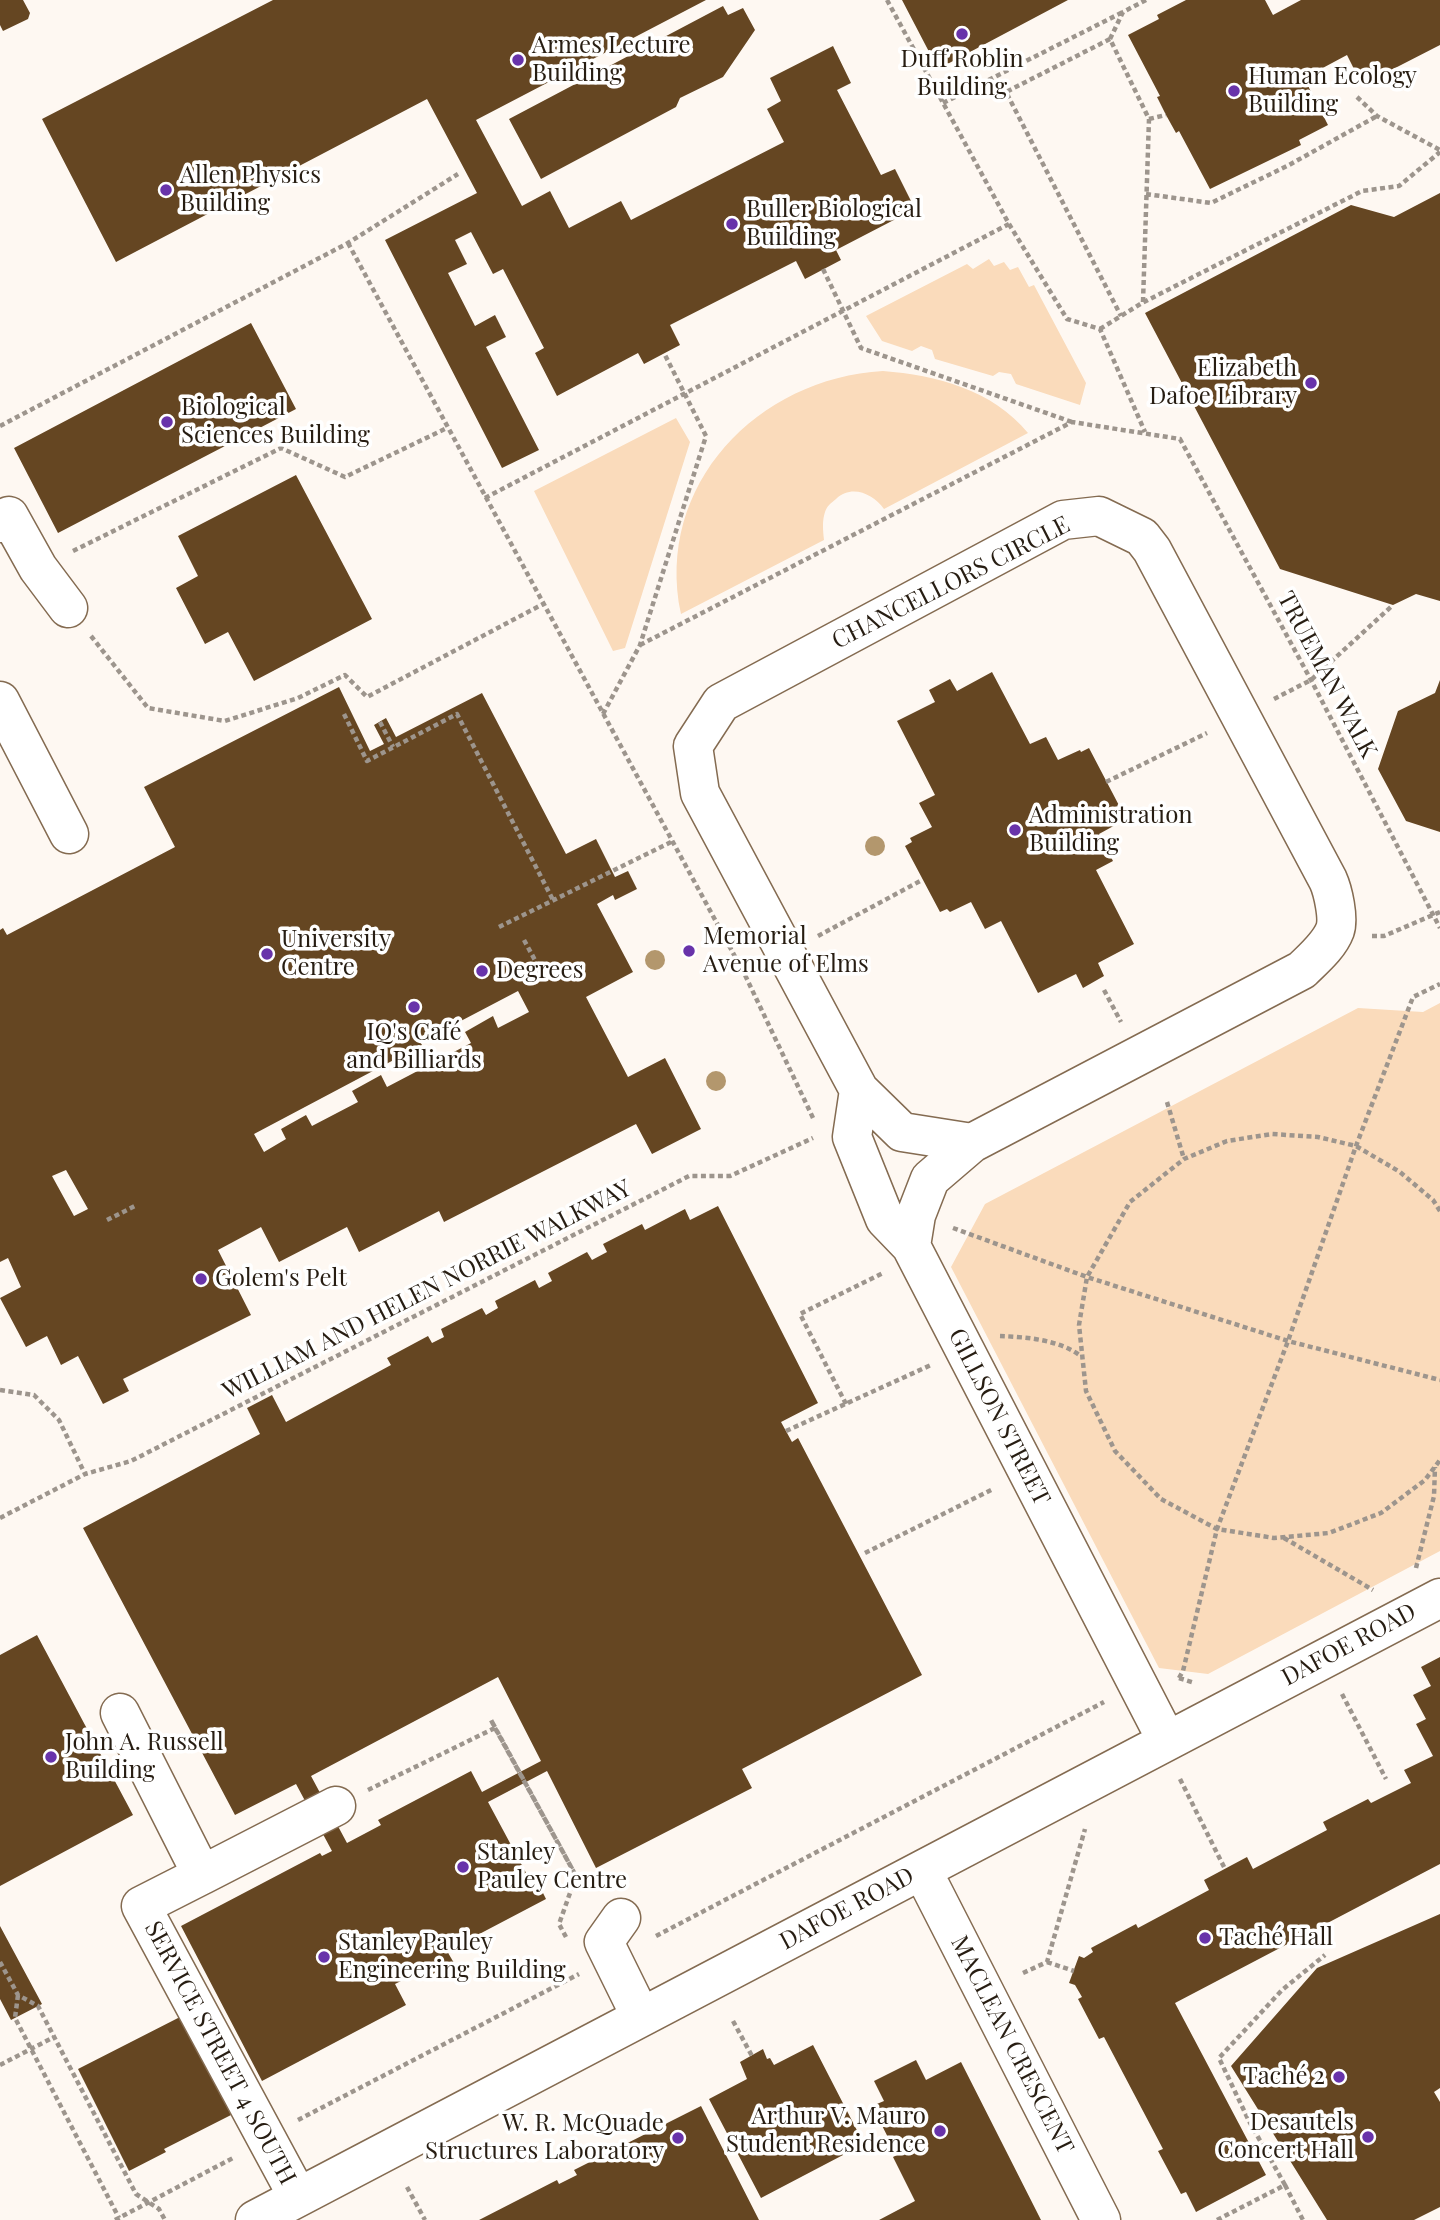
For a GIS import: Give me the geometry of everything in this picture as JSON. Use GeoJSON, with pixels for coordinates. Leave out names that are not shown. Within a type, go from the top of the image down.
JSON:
{"type":"FeatureCollection","features":[{"type":"Feature","properties":{"kind":"street"},"geometry":{"type":"LineString","coordinates":[[0,523],[9,516],[38,568],[68,608]]}},
{"type":"Feature","properties":{"kind":"street","name":"CHANCELLORS CIRCLE"},"geometry":{"type":"LineString","coordinates":[[914,1230],[930,1179],[972,1143],[1302,970],[1318,956],[1335,929],[1334,893],[1328,880],[1152,550],[1143,537],[1099,516],[1063,520],[721,703],[693,746],[700,793],[859,1090],[902,1132],[972,1143]]}},
{"type":"Feature","properties":{"kind":"street"},"geometry":{"type":"LineString","coordinates":[[0,701],[69,834]]}},
{"type":"Feature","properties":{"kind":"street","name":"GILLSON STREET"},"geometry":{"type":"LineString","coordinates":[[859,1090],[852,1137],[885,1219],[914,1230],[1028,1472],[1173,1758]]}},
{"type":"Feature","properties":{"kind":"street","name":"DAFOE ROAD"},"geometry":{"type":"LineString","coordinates":[[255,2220],[922,1870],[1173,1758],[1427,1587]]}},
{"type":"Feature","properties":{"kind":"street"},"geometry":{"type":"LineString","coordinates":[[120,1713],[202,1875],[336,1806]]}},
{"type":"Feature","properties":{"kind":"street","name":"MACLEAN CRESCENT"},"geometry":{"type":"LineString","coordinates":[[922,1870],[1101,2220]]}},
{"type":"Feature","properties":{"kind":"street","name":"SERVICE STREET 4 SOUTH"},"geometry":{"type":"LineString","coordinates":[[202,1875],[141,1906],[298,2197]]}},
{"type":"Feature","properties":{"kind":"street"},"geometry":{"type":"LineString","coordinates":[[621,1918],[604,1942],[641,2017]]}},
{"type":"Feature","properties":{"kind":"path"},"geometry":{"type":"LineString","coordinates":[[887,0],[1009,225],[1067,319],[1100,329],[1143,303],[1362,191],[1399,186],[1440,151],[1377,116],[1357,97]]}},
{"type":"Feature","properties":{"kind":"path"},"geometry":{"type":"LineString","coordinates":[[943,103],[1146,0]]}},
{"type":"Feature","properties":{"kind":"path"},"geometry":{"type":"LineString","coordinates":[[1121,316],[1006,92],[1110,39],[1123,12]]}},
{"type":"Feature","properties":{"kind":"path"},"geometry":{"type":"LineString","coordinates":[[1110,39],[1149,119],[1143,303]]}},
{"type":"Feature","properties":{"kind":"path"},"geometry":{"type":"LineString","coordinates":[[1149,119],[1166,115]]}},
{"type":"Feature","properties":{"kind":"path"},"geometry":{"type":"LineString","coordinates":[[1146,194],[1211,203],[1289,165],[1377,116]]}},
{"type":"Feature","properties":{"kind":"path"},"geometry":{"type":"LineString","coordinates":[[0,426],[348,243],[458,174]]}},
{"type":"Feature","properties":{"kind":"path"},"geometry":{"type":"LineString","coordinates":[[485,498],[1009,225]]}},
{"type":"Feature","properties":{"kind":"path"},"geometry":{"type":"LineString","coordinates":[[348,243],[744,975],[815,1122]]}},
{"type":"Feature","properties":{"kind":"path"},"geometry":{"type":"LineString","coordinates":[[823,269],[861,348],[1072,422],[1146,433]]}},
{"type":"Feature","properties":{"kind":"path"},"geometry":{"type":"LineString","coordinates":[[1100,329],[1146,433]]}},
{"type":"Feature","properties":{"kind":"path"},"geometry":{"type":"LineString","coordinates":[[602,715],[640,645],[706,436],[664,353]]}},
{"type":"Feature","properties":{"kind":"path"},"geometry":{"type":"LineString","coordinates":[[640,645],[1072,422]]}},
{"type":"Feature","properties":{"kind":"path"},"geometry":{"type":"LineString","coordinates":[[38,568],[281,448],[345,477],[447,428]]}},
{"type":"Feature","properties":{"kind":"path","name":"TRUEMAN WALK"},"geometry":{"type":"LineString","coordinates":[[1146,433],[1180,439],[1311,680],[1440,928]]}},
{"type":"Feature","properties":{"kind":"path"},"geometry":{"type":"LineString","coordinates":[[68,608],[148,708],[225,721],[298,698],[345,675],[367,697],[544,603]]}},
{"type":"Feature","properties":{"kind":"path"},"geometry":{"type":"LineString","coordinates":[[1311,680],[1393,605]]}},
{"type":"Feature","properties":{"kind":"path"},"geometry":{"type":"LineString","coordinates":[[345,714],[367,761],[457,714],[553,900]]}},
{"type":"Feature","properties":{"kind":"path"},"geometry":{"type":"LineString","coordinates":[[380,722],[393,747]]}},
{"type":"Feature","properties":{"kind":"path"},"geometry":{"type":"LineString","coordinates":[[499,927],[671,842]]}},
{"type":"Feature","properties":{"kind":"path"},"geometry":{"type":"LineString","coordinates":[[744,975],[922,880]]}},
{"type":"Feature","properties":{"kind":"path"},"geometry":{"type":"LineString","coordinates":[[1433,916],[1440,912]]}},
{"type":"Feature","properties":{"kind":"path"},"geometry":{"type":"LineString","coordinates":[[524,940],[536,962]]}},
{"type":"Feature","properties":{"kind":"path"},"geometry":{"type":"LineString","coordinates":[[1180,1678],[1217,1529],[1288,1341],[1356,1146],[1413,997],[1440,984]]}},
{"type":"Feature","properties":{"kind":"path"},"geometry":{"type":"LineString","coordinates":[[1104,990],[1121,1022],[1133,1016]]}},
{"type":"Feature","properties":{"kind":"path"},"geometry":{"type":"LineString","coordinates":[[1167,1102],[1184,1159]]}},
{"type":"Feature","properties":{"kind":"path","name":"WILLIAM AND HELEN NORRIE WALKWAY"},"geometry":{"type":"LineString","coordinates":[[0,1518],[85,1474],[131,1461],[689,1176],[730,1176],[820,1134]]}},
{"type":"Feature","properties":{"kind":"path"},"geometry":{"type":"LineString","coordinates":[[1440,1211],[1433,1200],[1400,1172],[1356,1146],[1318,1137],[1272,1134],[1227,1141],[1184,1159],[1130,1202],[1087,1277],[1079,1325],[1086,1391],[1115,1451],[1161,1499],[1217,1529],[1274,1538],[1329,1533],[1381,1513],[1425,1480],[1440,1460]]}},
{"type":"Feature","properties":{"kind":"path"},"geometry":{"type":"LineString","coordinates":[[107,1220],[136,1205]]}},
{"type":"Feature","properties":{"kind":"path"},"geometry":{"type":"LineString","coordinates":[[914,1230],[1087,1277],[1288,1341],[1440,1380]]}},
{"type":"Feature","properties":{"kind":"path"},"geometry":{"type":"LineString","coordinates":[[846,1404],[800,1314],[884,1273]]}},
{"type":"Feature","properties":{"kind":"path"},"geometry":{"type":"LineString","coordinates":[[0,1390],[34,1395],[59,1420],[85,1474]]}},
{"type":"Feature","properties":{"kind":"path"},"geometry":{"type":"LineString","coordinates":[[1427,1587],[1436,1466]]}},
{"type":"Feature","properties":{"kind":"path"},"geometry":{"type":"LineString","coordinates":[[865,1553],[1028,1472]]}},
{"type":"Feature","properties":{"kind":"path"},"geometry":{"type":"LineString","coordinates":[[1284,1537],[1381,1594]]}},
{"type":"Feature","properties":{"kind":"path"},"geometry":{"type":"LineString","coordinates":[[1340,1690],[1386,1779]]}},
{"type":"Feature","properties":{"kind":"path"},"geometry":{"type":"LineString","coordinates":[[571,1948],[559,1924],[576,1876],[491,1720],[495,1728],[576,1876]]}},
{"type":"Feature","properties":{"kind":"path"},"geometry":{"type":"LineString","coordinates":[[336,1806],[495,1728]]}},
{"type":"Feature","properties":{"kind":"path"},"geometry":{"type":"LineString","coordinates":[[1173,1758],[1226,1869]]}},
{"type":"Feature","properties":{"kind":"path"},"geometry":{"type":"LineString","coordinates":[[1047,1962],[1087,1822]]}},
{"type":"Feature","properties":{"kind":"path"},"geometry":{"type":"LineString","coordinates":[[1303,2220],[1249,2121],[1219,2058],[1282,1990],[1325,1955]]}},
{"type":"Feature","properties":{"kind":"path"},"geometry":{"type":"LineString","coordinates":[[0,1962],[18,1995],[38,2006],[136,2194],[159,2209],[165,2220]]}},
{"type":"Feature","properties":{"kind":"path"},"geometry":{"type":"LineString","coordinates":[[1023,1973],[1047,1962],[1074,1970]]}},
{"type":"Feature","properties":{"kind":"path"},"geometry":{"type":"LineString","coordinates":[[18,1995],[15,2018],[117,2219],[148,2203]]}},
{"type":"Feature","properties":{"kind":"path"},"geometry":{"type":"LineString","coordinates":[[733,2021],[752,2056]]}},
{"type":"Feature","properties":{"kind":"path"},"geometry":{"type":"LineString","coordinates":[[0,2066],[54,2037]]}},
{"type":"Feature","properties":{"kind":"path"},"geometry":{"type":"LineString","coordinates":[[1217,2220],[1285,2185]]}},
{"type":"Feature","properties":{"kind":"path"},"geometry":{"type":"LineString","coordinates":[[407,2187],[425,2220]]}},
{"type":"Feature","properties":{"kind":"shaded area"},"geometry":{"type":"Polygon","coordinates":[[[989,259],[994,266],[1004,262],[1010,270],[1018,267],[1029,287],[1034,285],[1086,383],[1080,405],[1016,384],[1011,374],[999,372],[993,376],[935,359],[932,350],[921,346],[912,351],[882,341],[866,316],[967,264],[973,269],[989,259]]]}},
{"type":"Feature","properties":{"kind":"shaded area"},"geometry":{"type":"Polygon","coordinates":[[[883,371],[923,376],[962,387],[998,406],[1028,433],[884,509],[874,499],[862,493],[849,492],[842,495],[831,503],[824,515],[824,540],[681,614],[677,567],[684,523],[700,482],[725,447],[757,417],[795,394],[837,378],[883,371]]]}},
{"type":"Feature","properties":{"kind":"shaded area"},"geometry":{"type":"Polygon","coordinates":[[[676,418],[690,442],[625,648],[613,651],[534,491],[676,418]]]}},
{"type":"Feature","properties":{"kind":"shaded area"},"geometry":{"type":"Polygon","coordinates":[[[1440,1003],[1440,1551],[1208,1674],[1159,1668],[951,1267],[985,1204],[1358,1008],[1423,1012],[1440,1003]]]}},
{"type":"Feature","properties":{"kind":"building"},"geometry":{"type":"Polygon","coordinates":[[[0,0],[23,0],[30,13],[28,19],[3,31],[0,25],[0,0]]]}},
{"type":"Feature","properties":{"kind":"building"},"geometry":{"type":"Polygon","coordinates":[[[273,0],[706,0],[476,120],[522,206],[550,191],[569,228],[621,201],[631,220],[784,142],[767,109],[781,101],[770,78],[833,46],[851,83],[837,90],[881,175],[895,169],[915,209],[836,250],[841,260],[805,279],[796,261],[670,325],[680,345],[644,364],[638,353],[557,396],[535,353],[544,348],[503,269],[493,274],[471,232],[455,240],[467,264],[448,273],[475,326],[495,315],[506,337],[486,347],[539,450],[502,468],[385,240],[477,193],[427,99],[116,262],[42,119],[273,0]]]}},
{"type":"Feature","properties":{"kind":"building","name":"Duff Roblin Building"},"geometry":{"type":"Polygon","coordinates":[[[902,0],[1068,0],[938,69],[902,0]]]}},
{"type":"Feature","properties":{"kind":"building","name":"Human Ecology Building"},"geometry":{"type":"Polygon","coordinates":[[[1186,0],[1265,0],[1273,15],[1301,0],[1440,0],[1440,45],[1362,85],[1347,55],[1304,78],[1328,125],[1299,140],[1301,145],[1210,189],[1179,131],[1176,133],[1166,115],[1157,97],[1160,96],[1128,35],[1159,19],[1157,15],[1186,0]]]}},
{"type":"Feature","properties":{"kind":"building"},"geometry":{"type":"Polygon","coordinates":[[[723,6],[728,15],[743,8],[755,30],[723,77],[680,98],[676,107],[541,179],[509,119],[723,6]]]}},
{"type":"Feature","properties":{"kind":"building","name":"Elizabeth Dafoe Library"},"geometry":{"type":"Polygon","coordinates":[[[1440,193],[1440,601],[1416,594],[1393,605],[1280,569],[1145,313],[1351,205],[1394,217],[1440,193]]]}},
{"type":"Feature","properties":{"kind":"building","name":"Biological Sciences Building"},"geometry":{"type":"Polygon","coordinates":[[[251,323],[296,409],[58,533],[14,448],[251,323]]]}},
{"type":"Feature","properties":{"kind":"building"},"geometry":{"type":"Polygon","coordinates":[[[296,475],[372,619],[254,681],[228,632],[205,644],[176,588],[198,576],[178,536],[296,475]]]}},
{"type":"Feature","properties":{"kind":"building","name":"Administration Building"},"geometry":{"type":"Polygon","coordinates":[[[992,672],[1030,744],[1046,737],[1058,760],[1089,748],[1124,815],[1116,819],[1119,823],[1099,834],[1113,861],[1096,870],[1134,944],[1098,963],[1104,976],[1083,988],[1076,974],[1038,993],[1001,921],[985,929],[971,902],[950,912],[947,909],[940,912],[905,846],[912,842],[910,838],[932,827],[919,803],[935,795],[897,721],[935,702],[929,690],[950,679],[957,691],[992,672]]]}},
{"type":"Feature","properties":{"kind":"building"},"geometry":{"type":"Polygon","coordinates":[[[1440,680],[1440,832],[1406,821],[1378,769],[1398,711],[1435,693],[1440,680]]]}},
{"type":"Feature","properties":{"kind":"building"},"geometry":{"type":"Polygon","coordinates":[[[339,687],[370,751],[384,744],[374,725],[386,718],[396,737],[482,693],[566,854],[596,839],[615,877],[628,871],[637,889],[615,900],[613,895],[597,904],[633,972],[586,997],[628,1077],[665,1058],[701,1129],[652,1154],[636,1124],[444,1222],[439,1211],[359,1252],[347,1227],[279,1262],[261,1227],[218,1250],[251,1315],[123,1379],[129,1391],[103,1404],[78,1356],[61,1365],[47,1336],[26,1347],[0,1298],[21,1287],[8,1258],[0,1262],[0,930],[3,928],[7,935],[175,847],[144,787],[339,687]],[[518,991],[457,1023],[455,1018],[418,1038],[422,1045],[254,1134],[264,1152],[286,1139],[281,1129],[306,1115],[312,1126],[358,1102],[352,1091],[381,1075],[387,1087],[471,1043],[465,1032],[493,1016],[498,1028],[529,1012],[518,991]],[[66,1170],[52,1176],[74,1216],[88,1209],[66,1170]]]}},
{"type":"Feature","properties":{"kind":"building"},"geometry":{"type":"Polygon","coordinates":[[[718,1206],[818,1403],[781,1422],[792,1442],[798,1438],[922,1675],[742,1769],[752,1788],[596,1868],[547,1771],[488,1802],[532,1884],[537,1881],[546,1899],[447,1951],[454,1963],[419,1981],[415,1974],[395,1984],[406,2005],[262,2081],[181,1926],[320,1853],[322,1856],[332,1851],[296,1784],[235,1815],[83,1528],[260,1434],[247,1408],[272,1395],[286,1422],[391,1365],[387,1358],[428,1336],[432,1343],[444,1337],[441,1329],[482,1308],[486,1315],[498,1308],[495,1301],[535,1280],[539,1288],[552,1281],[548,1273],[587,1252],[592,1260],[607,1252],[603,1244],[642,1224],[645,1230],[685,1209],[690,1220],[718,1206]],[[498,1677],[311,1776],[347,1843],[381,1825],[378,1820],[471,1771],[482,1792],[541,1761],[498,1677]]]}},
{"type":"Feature","properties":{"kind":"building","name":"John A. Russell Building"},"geometry":{"type":"Polygon","coordinates":[[[37,1635],[133,1815],[0,1886],[0,1655],[37,1635]]]}},
{"type":"Feature","properties":{"kind":"building","name":"Taché Hall"},"geometry":{"type":"Polygon","coordinates":[[[1440,1657],[1440,1864],[1175,2003],[1266,2175],[1196,2212],[1186,2192],[1181,2194],[1158,2151],[1163,2149],[1104,2037],[1099,2039],[1078,1999],[1082,1997],[1075,1985],[1069,1983],[1079,1956],[1084,1958],[1093,1952],[1091,1948],[1136,1924],[1138,1928],[1209,1890],[1204,1880],[1247,1857],[1253,1869],[1327,1830],[1323,1822],[1368,1799],[1371,1803],[1411,1783],[1404,1770],[1433,1756],[1416,1724],[1426,1719],[1413,1695],[1431,1686],[1421,1667],[1440,1657]]]}},
{"type":"Feature","properties":{"kind":"building","name":"Taché 2"},"geometry":{"type":"Polygon","coordinates":[[[1440,1914],[1440,2088],[1434,2092],[1440,2102],[1440,2207],[1414,2220],[1327,2220],[1231,2066],[1317,1968],[1440,1914]]]}},
{"type":"Feature","properties":{"kind":"building"},"geometry":{"type":"Polygon","coordinates":[[[0,1926],[42,2004],[11,2020],[0,1999],[0,1926]]]}},
{"type":"Feature","properties":{"kind":"building"},"geometry":{"type":"Polygon","coordinates":[[[180,2017],[231,2115],[164,2149],[166,2152],[129,2171],[78,2069],[180,2017]]]}},
{"type":"Feature","properties":{"kind":"building"},"geometry":{"type":"Polygon","coordinates":[[[813,2045],[864,2144],[761,2198],[709,2099],[747,2079],[740,2062],[763,2049],[767,2059],[770,2058],[774,2065],[813,2045]]]}},
{"type":"Feature","properties":{"kind":"building","name":"Arthur V. Mauro Student Residence"},"geometry":{"type":"Polygon","coordinates":[[[916,2060],[926,2080],[961,2062],[1041,2220],[879,2220],[915,2201],[893,2157],[897,2155],[872,2106],[884,2101],[874,2081],[916,2060]]]}},
{"type":"Feature","properties":{"kind":"building","name":"W. R. McQuade Structures Laboratory"},"geometry":{"type":"Polygon","coordinates":[[[701,2106],[759,2220],[479,2220],[557,2180],[559,2184],[577,2175],[574,2170],[701,2106]]]}},
{"type":"Feature","properties":{"kind":"place","name":"Duff Roblin Building"},"geometry":{"type":"Point","coordinates":[962,34]}},
{"type":"Feature","properties":{"kind":"place","name":"Armes Lecture Building"},"geometry":{"type":"Point","coordinates":[518,60]}},
{"type":"Feature","properties":{"kind":"place","name":"Human Ecology Building"},"geometry":{"type":"Point","coordinates":[1234,91]}},
{"type":"Feature","properties":{"kind":"place","name":"Allen Physics Building"},"geometry":{"type":"Point","coordinates":[166,190]}},
{"type":"Feature","properties":{"kind":"place","name":"Buller Biological Building"},"geometry":{"type":"Point","coordinates":[732,224]}},
{"type":"Feature","properties":{"kind":"place","name":"Elizabeth Dafoe Library"},"geometry":{"type":"Point","coordinates":[1311,383]}},
{"type":"Feature","properties":{"kind":"place","name":"Biological Sciences Building"},"geometry":{"type":"Point","coordinates":[167,422]}},
{"type":"Feature","properties":{"kind":"place","name":"Administration Building"},"geometry":{"type":"Point","coordinates":[1015,830]}},
{"type":"Feature","properties":{"kind":"place","name":"Memorial Avenue of Elms"},"geometry":{"type":"Point","coordinates":[689,951]}},
{"type":"Feature","properties":{"kind":"place","name":"University Centre"},"geometry":{"type":"Point","coordinates":[267,954]}},
{"type":"Feature","properties":{"kind":"place","name":"Degrees"},"geometry":{"type":"Point","coordinates":[482,971]}},
{"type":"Feature","properties":{"kind":"place","name":"IQ's Café and Billiards"},"geometry":{"type":"Point","coordinates":[414,1007]}},
{"type":"Feature","properties":{"kind":"place","name":"Golem's Pelt"},"geometry":{"type":"Point","coordinates":[201,1279]}},
{"type":"Feature","properties":{"kind":"place","name":"John A. Russell Building"},"geometry":{"type":"Point","coordinates":[51,1757]}},
{"type":"Feature","properties":{"kind":"place","name":"Stanley Pauley Centre"},"geometry":{"type":"Point","coordinates":[463,1867]}},
{"type":"Feature","properties":{"kind":"place","name":"Taché Hall"},"geometry":{"type":"Point","coordinates":[1205,1938]}},
{"type":"Feature","properties":{"kind":"place","name":"Stanley Pauley Engineering Building"},"geometry":{"type":"Point","coordinates":[324,1957]}},
{"type":"Feature","properties":{"kind":"place","name":"Taché 2"},"geometry":{"type":"Point","coordinates":[1339,2077]}},
{"type":"Feature","properties":{"kind":"place","name":"Arthur V. Mauro Student Residence"},"geometry":{"type":"Point","coordinates":[940,2131]}},
{"type":"Feature","properties":{"kind":"place","name":"Desautels Concert Hall"},"geometry":{"type":"Point","coordinates":[1368,2137]}},
{"type":"Feature","properties":{"kind":"place","name":"W. R. McQuade Structures Laboratory"},"geometry":{"type":"Point","coordinates":[678,2138]}}]}
